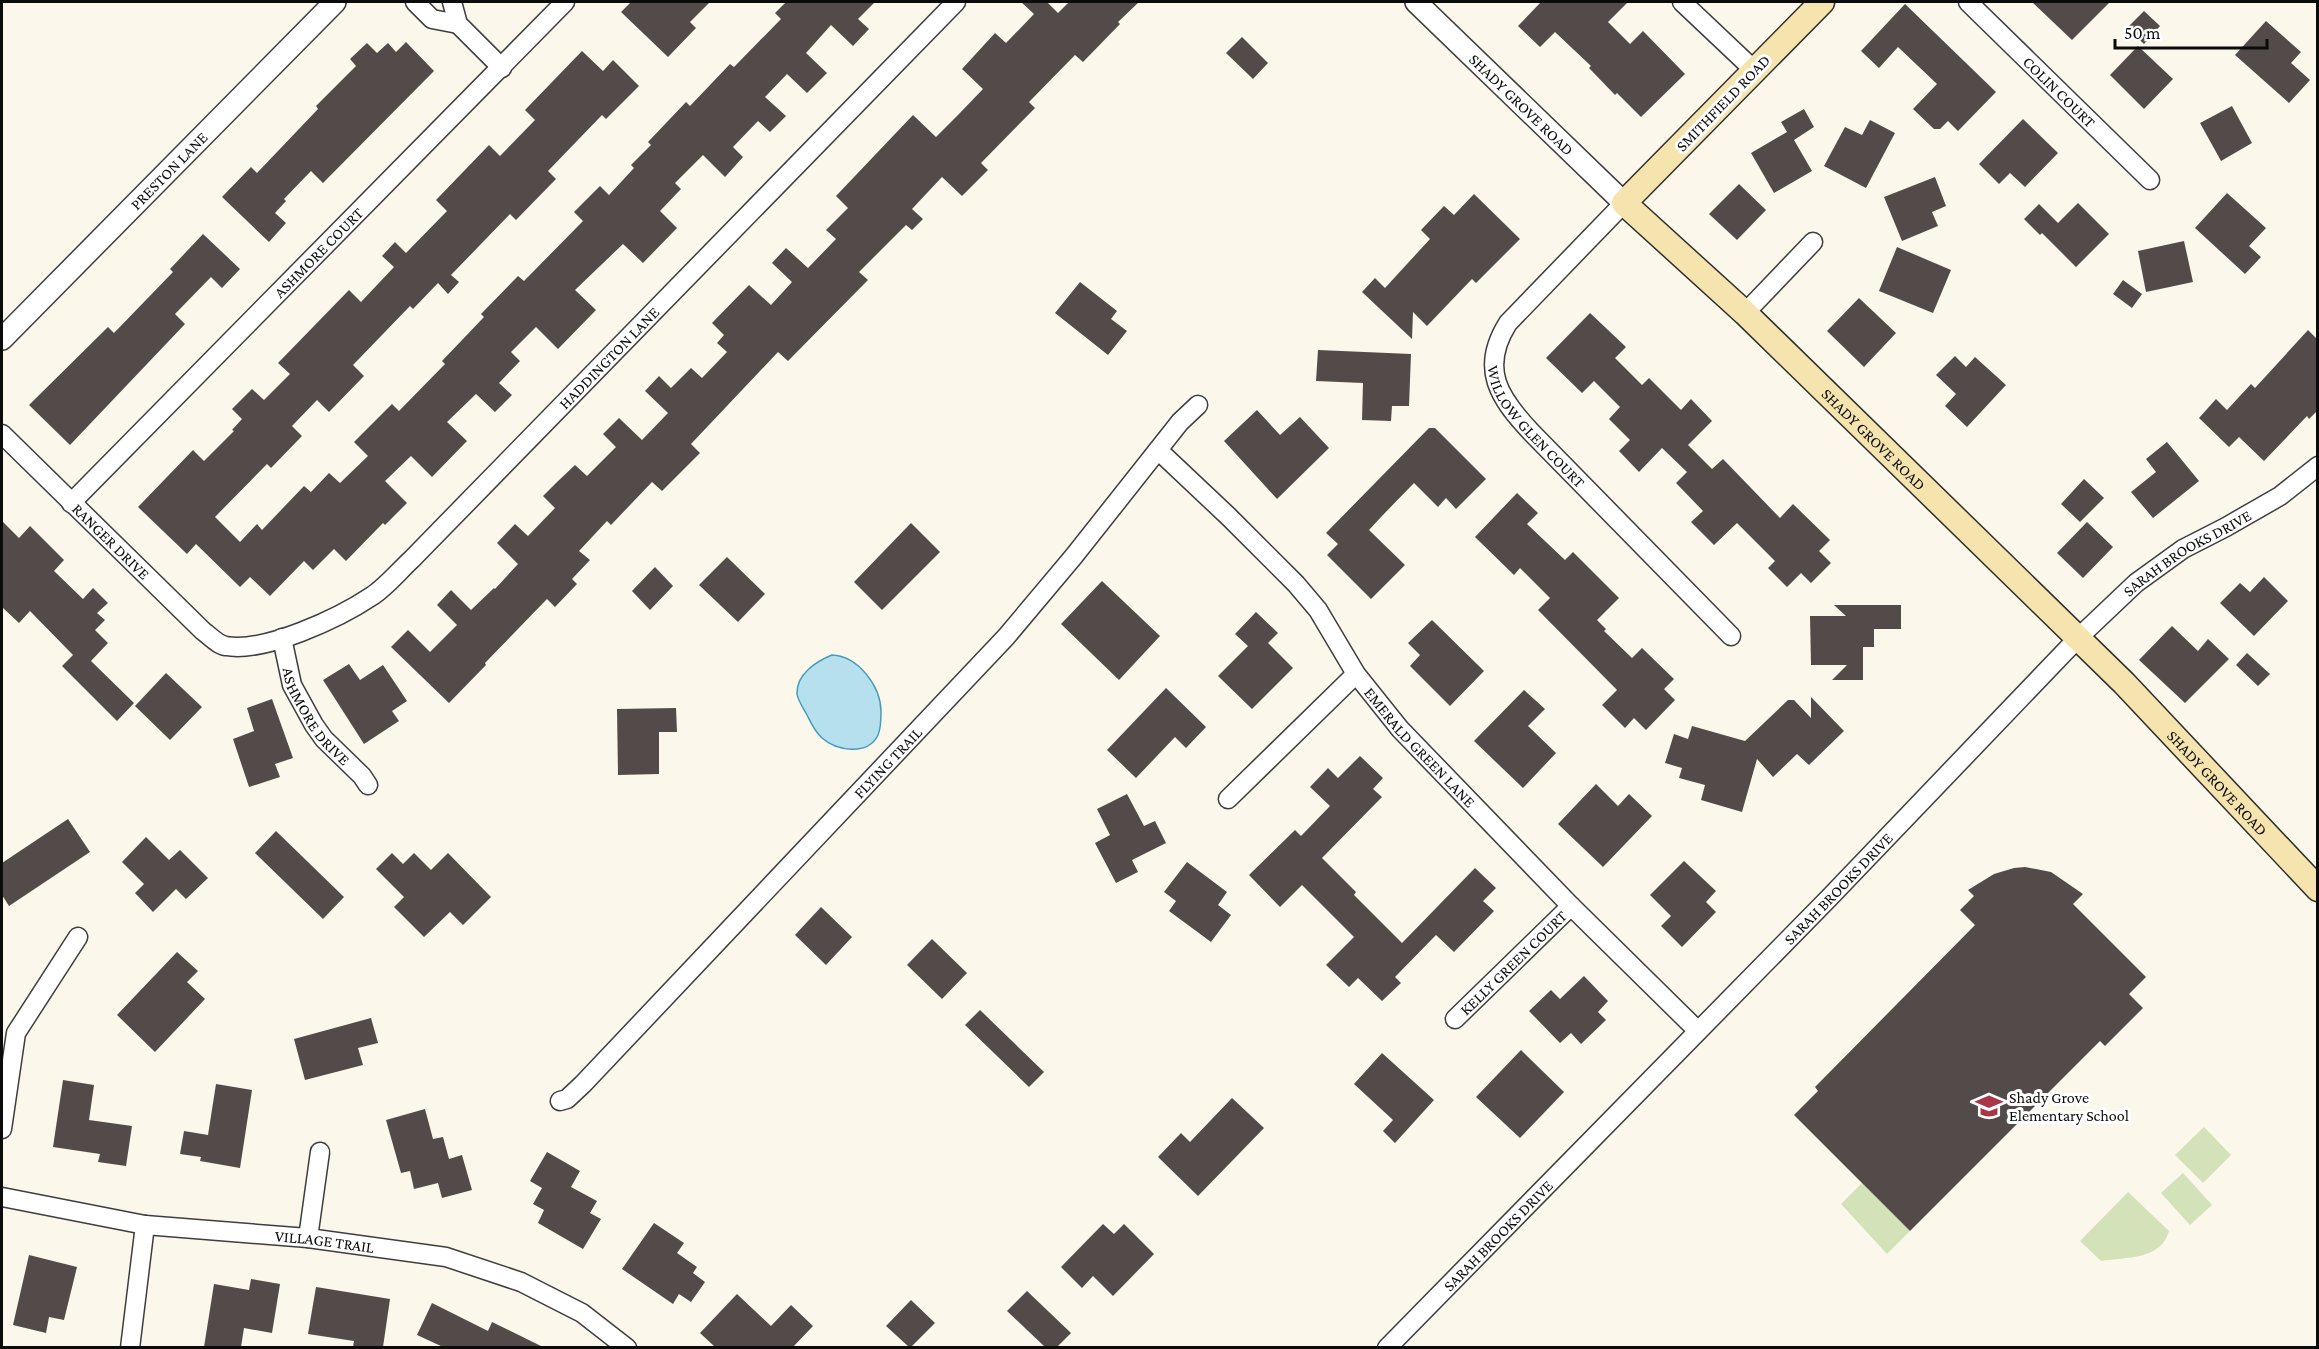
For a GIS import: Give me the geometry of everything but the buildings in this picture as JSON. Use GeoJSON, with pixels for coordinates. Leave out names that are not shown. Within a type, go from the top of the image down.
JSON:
{"type":"FeatureCollection","features":[{"type":"Feature","properties":{"kind":"main road","name":"SMITHFIELD ROAD"},"geometry":{"type":"LineString","coordinates":[[1624,203],[1822,2]]}},
{"type":"Feature","properties":{"kind":"main road","name":"SHADY GROVE ROAD"},"geometry":{"type":"LineString","coordinates":[[1624,203],[1745,313],[2078,638],[2161,722],[2318,889]]}},
{"type":"Feature","properties":{"kind":"street","name":"PRESTON LANE"},"geometry":{"type":"LineString","coordinates":[[2,339],[335,2]]}},
{"type":"Feature","properties":{"kind":"street"},"geometry":{"type":"LineString","coordinates":[[415,2],[432,19],[458,24]]}},
{"type":"Feature","properties":{"kind":"street"},"geometry":{"type":"LineString","coordinates":[[452,2],[458,24],[502,68]]}},
{"type":"Feature","properties":{"kind":"street","name":"ASHMORE COURT"},"geometry":{"type":"LineString","coordinates":[[71,502],[566,2]]}},
{"type":"Feature","properties":{"kind":"street","name":"HADDINGTON LANE"},"geometry":{"type":"LineString","coordinates":[[224,646],[248,647],[270,643],[324,622],[373,596],[956,2]]}},
{"type":"Feature","properties":{"kind":"street","name":"SHADY GROVE ROAD"},"geometry":{"type":"LineString","coordinates":[[1416,2],[1624,203]]}},
{"type":"Feature","properties":{"kind":"street"},"geometry":{"type":"LineString","coordinates":[[1682,2],[1755,71]]}},
{"type":"Feature","properties":{"kind":"street","name":"COLIN COURT"},"geometry":{"type":"LineString","coordinates":[[1968,2],[2150,180]]}},
{"type":"Feature","properties":{"kind":"street","name":"WILLOW GLEN COURT"},"geometry":{"type":"LineString","coordinates":[[1624,203],[1508,323],[1498,340],[1494,362],[1497,384],[1509,409],[1731,636]]}},
{"type":"Feature","properties":{"kind":"street"},"geometry":{"type":"LineString","coordinates":[[1745,313],[1812,242]]}},
{"type":"Feature","properties":{"kind":"street","name":"FLYING TRAIL"},"geometry":{"type":"LineString","coordinates":[[560,1101],[567,1099],[583,1084],[1006,637],[1180,422],[1198,405]]}},
{"type":"Feature","properties":{"kind":"street","name":"RANGER DRIVE"},"geometry":{"type":"LineString","coordinates":[[2,434],[203,631],[224,646]]}},
{"type":"Feature","properties":{"kind":"street","name":"EMERALD GREEN LANE"},"geometry":{"type":"LineString","coordinates":[[1158,450],[1304,592],[1318,610],[1356,674],[1400,729],[1571,906],[1698,1030]]}},
{"type":"Feature","properties":{"kind":"street","name":"SARAH BROOKS DRIVE"},"geometry":{"type":"LineString","coordinates":[[1387,1347],[1829,898],[2078,638],[2136,583],[2183,549],[2280,496],[2318,466]]}},
{"type":"Feature","properties":{"kind":"street","name":"ASHMORE DRIVE"},"geometry":{"type":"LineString","coordinates":[[282,638],[292,685],[314,725],[324,739],[362,776],[368,785]]}},
{"type":"Feature","properties":{"kind":"street"},"geometry":{"type":"LineString","coordinates":[[1228,799],[1356,674]]}},
{"type":"Feature","properties":{"kind":"street","name":"KELLY GREEN COURT"},"geometry":{"type":"LineString","coordinates":[[1455,1020],[1571,906]]}},
{"type":"Feature","properties":{"kind":"street"},"geometry":{"type":"LineString","coordinates":[[2,1129],[16,1033],[78,937]]}},
{"type":"Feature","properties":{"kind":"street"},"geometry":{"type":"LineString","coordinates":[[308,1238],[320,1152]]}},
{"type":"Feature","properties":{"kind":"street","name":"VILLAGE TRAIL"},"geometry":{"type":"LineString","coordinates":[[2,1197],[145,1225],[308,1238],[446,1257],[520,1282],[582,1313],[627,1347]]}},
{"type":"Feature","properties":{"kind":"street"},"geometry":{"type":"LineString","coordinates":[[130,1347],[145,1225]]}},
{"type":"Feature","properties":{"kind":"green space"},"geometry":{"type":"Polygon","coordinates":[[[2204,1127],[2231,1155],[2203,1183],[2175,1155],[2204,1127]]]}},
{"type":"Feature","properties":{"kind":"green space"},"geometry":{"type":"Polygon","coordinates":[[[2183,1173],[2212,1205],[2190,1225],[2161,1193],[2183,1173]]]}},
{"type":"Feature","properties":{"kind":"green space"},"geometry":{"type":"Polygon","coordinates":[[[1862,1183],[1910,1231],[1887,1254],[1841,1204],[1862,1183]]]}},
{"type":"Feature","properties":{"kind":"green space"},"geometry":{"type":"Polygon","coordinates":[[[2128,1192],[2169,1231],[2159,1247],[2151,1252],[2101,1261],[2080,1241],[2128,1192]]]}},
{"type":"Feature","properties":{"kind":"water"},"geometry":{"type":"Polygon","coordinates":[[[832,655],[851,661],[859,667],[872,683],[880,702],[881,724],[878,735],[873,742],[860,749],[835,746],[820,736],[797,694],[800,680],[808,669],[832,655]]]}},
{"type":"Feature","properties":{"kind":"place","name":"Shady Grove Elementary School"},"geometry":{"type":"Point","coordinates":[1989,1106]}}]}
